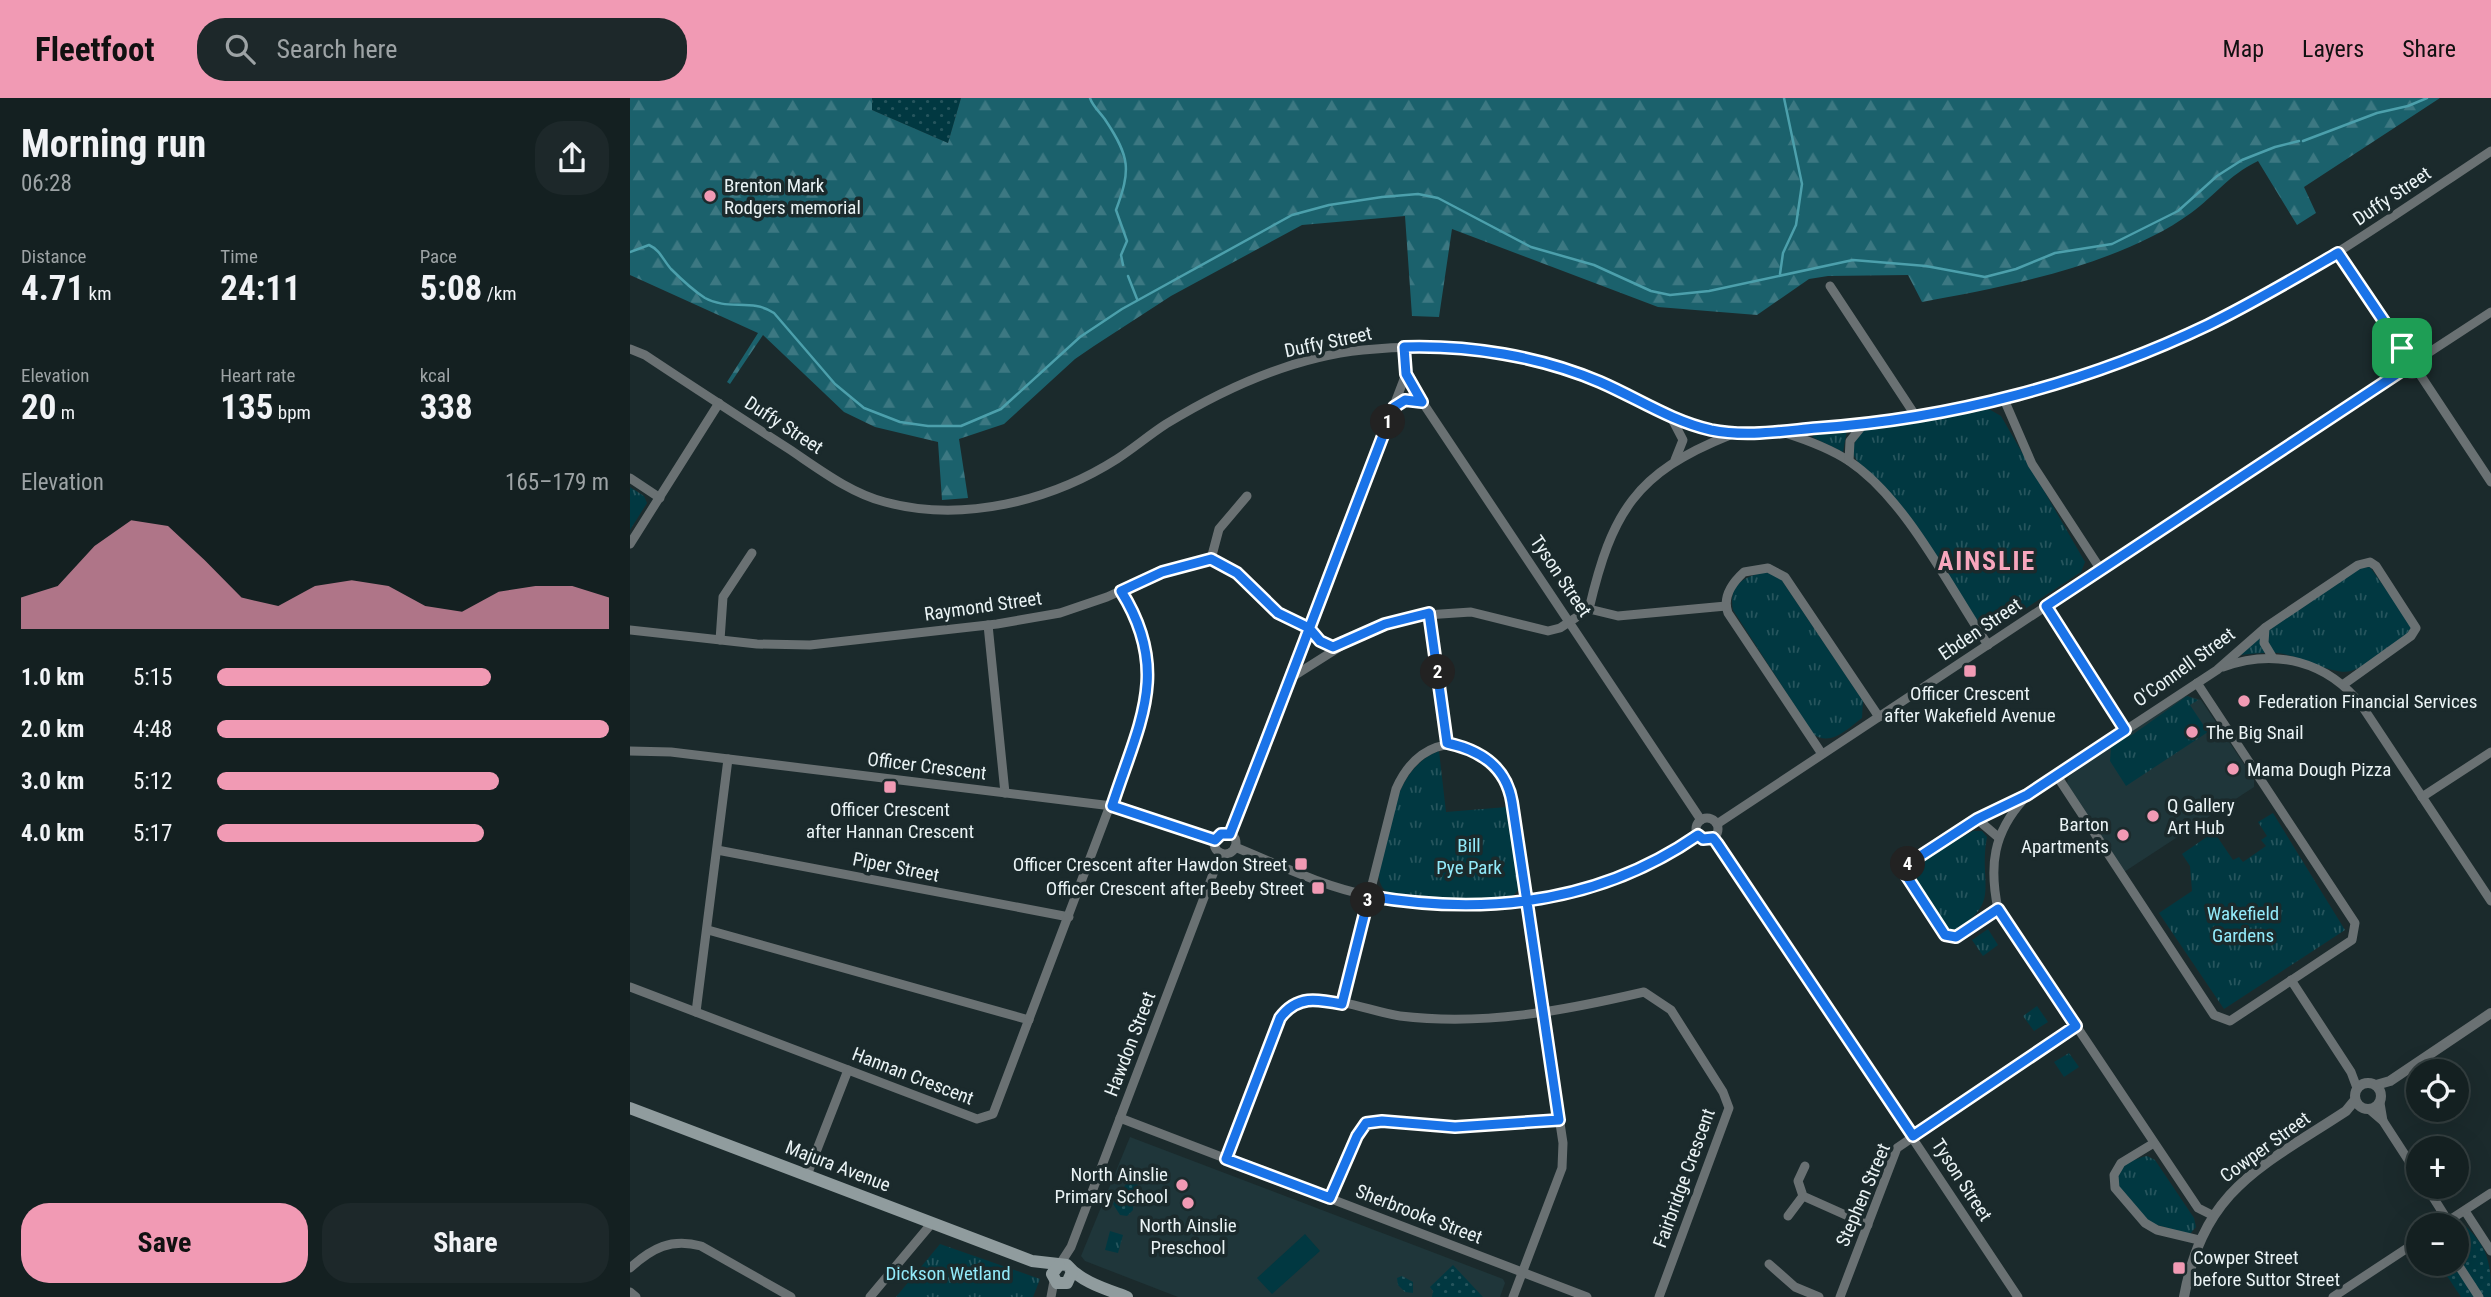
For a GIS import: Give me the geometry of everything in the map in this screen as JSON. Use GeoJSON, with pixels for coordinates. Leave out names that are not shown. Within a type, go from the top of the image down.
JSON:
{"type":"FeatureCollection","features":[{"type":"Feature","properties":{"kind":"main road","name":"Majura Avenue"},"geometry":{"type":"LineString","coordinates":[[630,1108],[1126,1297]]}},
{"type":"Feature","properties":{"kind":"street","name":"Duffy Street"},"geometry":{"type":"LineString","coordinates":[[630,349],[861,494],[884,502],[921,509],[958,510],[997,505],[1064,486],[1116,460],[1164,426],[1222,392],[1283,369],[1340,354],[1404,347],[1474,350],[1542,363],[1599,382],[1671,417],[1731,434],[1863,425],[2003,397],[2070,378],[2158,347],[2251,302],[2338,253],[2491,151]]}},
{"type":"Feature","properties":{"kind":"street"},"geometry":{"type":"LineString","coordinates":[[2338,253],[2406,354]]}},
{"type":"Feature","properties":{"kind":"street"},"geometry":{"type":"LineString","coordinates":[[1830,286],[1914,415]]}},
{"type":"Feature","properties":{"kind":"street"},"geometry":{"type":"LineString","coordinates":[[2422,357],[2491,312]]}},
{"type":"Feature","properties":{"kind":"street","name":"Tyson Street"},"geometry":{"type":"LineString","coordinates":[[1404,347],[1406,374],[1422,402],[1701,820]]}},
{"type":"Feature","properties":{"kind":"street"},"geometry":{"type":"LineString","coordinates":[[2417,352],[2422,357],[2423,367],[2419,373],[2410,374],[2403,370],[2402,359],[2406,354],[2417,352]]}},
{"type":"Feature","properties":{"kind":"street","name":"Ebden Street"},"geometry":{"type":"LineString","coordinates":[[1717,824],[2403,370]]}},
{"type":"Feature","properties":{"kind":"street"},"geometry":{"type":"LineString","coordinates":[[2419,373],[2491,482]]}},
{"type":"Feature","properties":{"kind":"street"},"geometry":{"type":"LineString","coordinates":[[1230,834],[1406,374]]}},
{"type":"Feature","properties":{"kind":"street"},"geometry":{"type":"LineString","coordinates":[[2003,397],[2032,464],[2101,570]]}},
{"type":"Feature","properties":{"kind":"street"},"geometry":{"type":"LineString","coordinates":[[1394,407],[1405,400],[1422,402]]}},
{"type":"Feature","properties":{"kind":"street"},"geometry":{"type":"LineString","coordinates":[[630,544],[719,403]]}},
{"type":"Feature","properties":{"kind":"street"},"geometry":{"type":"LineString","coordinates":[[1671,417],[1683,440],[1675,460]]}},
{"type":"Feature","properties":{"kind":"street"},"geometry":{"type":"LineString","coordinates":[[1849,461],[1850,441],[1863,425]]}},
{"type":"Feature","properties":{"kind":"street"},"geometry":{"type":"LineString","coordinates":[[1780,431],[1819,445],[1849,461],[1889,497],[1987,645]]}},
{"type":"Feature","properties":{"kind":"street"},"geometry":{"type":"LineString","coordinates":[[1289,679],[1342,645],[1385,624],[1429,613],[1471,612],[1548,631],[1570,621],[1589,609],[1613,527],[1640,489],[1675,460],[1731,434]]}},
{"type":"Feature","properties":{"kind":"street"},"geometry":{"type":"LineString","coordinates":[[630,478],[660,498]]}},
{"type":"Feature","properties":{"kind":"street"},"geometry":{"type":"LineString","coordinates":[[1247,496],[1219,529],[1211,559],[1237,573],[1278,613],[1309,628],[1322,643],[1333,647],[1342,645]]}},
{"type":"Feature","properties":{"kind":"street"},"geometry":{"type":"LineString","coordinates":[[720,640],[723,597],[752,553]]}},
{"type":"Feature","properties":{"kind":"street","name":"Raymond Street"},"geometry":{"type":"LineString","coordinates":[[630,630],[720,640],[810,645],[988,625],[1060,612],[1121,591],[1162,572],[1211,559]]}},
{"type":"Feature","properties":{"kind":"street","name":"O'Connell Street"},"geometry":{"type":"LineString","coordinates":[[1998,909],[1956,937],[1945,935],[1906,875],[1908,864],[1977,819],[2027,795],[2057,776],[2217,670],[2266,627],[2358,565],[2370,562],[2376,566],[2416,628],[2411,636],[2344,684]]}},
{"type":"Feature","properties":{"kind":"street"},"geometry":{"type":"LineString","coordinates":[[1822,754],[1726,606],[1732,584],[1744,572],[1761,568],[1779,572],[1791,583],[1879,717]]}},
{"type":"Feature","properties":{"kind":"street","name":"Hannan Crescent"},"geometry":{"type":"LineString","coordinates":[[630,987],[977,1119],[993,1114],[1112,806],[1139,729],[1149,689],[1149,662],[1144,640],[1121,591]]}},
{"type":"Feature","properties":{"kind":"street"},"geometry":{"type":"LineString","coordinates":[[1589,609],[1618,616],[1726,606]]}},
{"type":"Feature","properties":{"kind":"street"},"geometry":{"type":"LineString","coordinates":[[2046,606],[2125,730]]}},
{"type":"Feature","properties":{"kind":"street"},"geometry":{"type":"LineString","coordinates":[[1429,613],[1447,743]]}},
{"type":"Feature","properties":{"kind":"street"},"geometry":{"type":"LineString","coordinates":[[988,625],[1005,793]]}},
{"type":"Feature","properties":{"kind":"street"},"geometry":{"type":"LineString","coordinates":[[2266,627],[2264,643],[2273,658]]}},
{"type":"Feature","properties":{"kind":"street"},"geometry":{"type":"LineString","coordinates":[[2217,670],[2240,661],[2273,658],[2319,668],[2344,684],[2362,706],[2491,901]]}},
{"type":"Feature","properties":{"kind":"street"},"geometry":{"type":"LineString","coordinates":[[2057,776],[2214,1014],[2230,1021],[2352,940],[2355,923],[2197,683]]}},
{"type":"Feature","properties":{"kind":"street"},"geometry":{"type":"LineString","coordinates":[[1342,1004],[1396,789],[1404,772],[1417,757],[1447,743],[1469,748],[1489,759],[1504,776],[1510,792],[1559,1120],[1562,1168],[1513,1297]]}},
{"type":"Feature","properties":{"kind":"street","name":"Officer Crescent"},"geometry":{"type":"LineString","coordinates":[[630,751],[728,759],[1112,806],[1215,840]]}},
{"type":"Feature","properties":{"kind":"street"},"geometry":{"type":"LineString","coordinates":[[2423,797],[2491,752]]}},
{"type":"Feature","properties":{"kind":"street"},"geometry":{"type":"LineString","coordinates":[[696,1012],[728,759]]}},
{"type":"Feature","properties":{"kind":"street"},"geometry":{"type":"LineString","coordinates":[[2027,795],[2009,815],[1998,837],[1993,870],[1998,909],[2198,1208],[2213,1215]]}},
{"type":"Feature","properties":{"kind":"street"},"geometry":{"type":"LineString","coordinates":[[1709,819],[1717,824],[1717,832],[1713,838],[1703,839],[1698,835],[1696,829],[1701,820],[1709,819]]}},
{"type":"Feature","properties":{"kind":"street"},"geometry":{"type":"LineString","coordinates":[[1977,819],[1998,837]]}},
{"type":"Feature","properties":{"kind":"street"},"geometry":{"type":"LineString","coordinates":[[1221,834],[1230,834],[1235,839],[1235,847],[1230,853],[1222,853],[1216,848],[1215,840],[1221,834]]}},
{"type":"Feature","properties":{"kind":"street"},"geometry":{"type":"LineString","coordinates":[[1235,847],[1369,896],[1458,906],[1528,905],[1596,887],[1648,865],[1698,835]]}},
{"type":"Feature","properties":{"kind":"street","name":"Tyson Street"},"geometry":{"type":"LineString","coordinates":[[1713,838],[2018,1297]]}},
{"type":"Feature","properties":{"kind":"street","name":"Piper Street"},"geometry":{"type":"LineString","coordinates":[[718,850],[1069,917]]}},
{"type":"Feature","properties":{"kind":"street","name":"Hawdon Street"},"geometry":{"type":"LineString","coordinates":[[1052,1297],[1222,853]]}},
{"type":"Feature","properties":{"kind":"street"},"geometry":{"type":"LineString","coordinates":[[708,930],[1029,1020]]}},
{"type":"Feature","properties":{"kind":"street"},"geometry":{"type":"LineString","coordinates":[[2291,980],[2351,1072],[2368,1109],[2383,1121],[2406,1156]]}},
{"type":"Feature","properties":{"kind":"street","name":"Fairbridge Crescent"},"geometry":{"type":"LineString","coordinates":[[1226,1159],[1280,1018],[1291,1006],[1305,999],[1400,1016],[1474,1021],[1544,1014],[1644,992],[1671,1010],[1723,1092],[1729,1108],[1659,1297]]}},
{"type":"Feature","properties":{"kind":"street"},"geometry":{"type":"LineString","coordinates":[[2359,1090],[2390,1081],[2491,1013]]}},
{"type":"Feature","properties":{"kind":"street","name":"Stephen Street"},"geometry":{"type":"LineString","coordinates":[[1840,1297],[1897,1148],[2076,1026]]}},
{"type":"Feature","properties":{"kind":"street"},"geometry":{"type":"LineString","coordinates":[[807,1175],[848,1070]]}},
{"type":"Feature","properties":{"kind":"street"},"geometry":{"type":"LineString","coordinates":[[2368,1109],[2381,1100],[2390,1081]]}},
{"type":"Feature","properties":{"kind":"street"},"geometry":{"type":"LineString","coordinates":[[2376,1085],[2383,1121]]}},
{"type":"Feature","properties":{"kind":"street","name":"Cowper Street"},"geometry":{"type":"LineString","coordinates":[[2184,1297],[2199,1240],[2213,1215],[2233,1189],[2346,1111],[2359,1090]]}},
{"type":"Feature","properties":{"kind":"street","name":"Cowper Street"},"geometry":{"type":"LineString","coordinates":[[2346,1111],[2368,1109]]}},
{"type":"Feature","properties":{"kind":"street","name":"Sherbrooke Street"},"geometry":{"type":"LineString","coordinates":[[1120,1118],[1587,1297]]}},
{"type":"Feature","properties":{"kind":"street"},"geometry":{"type":"LineString","coordinates":[[1330,1198],[1357,1136],[1366,1123],[1382,1121],[1455,1127],[1559,1120]]}},
{"type":"Feature","properties":{"kind":"street"},"geometry":{"type":"LineString","coordinates":[[2154,1143],[2120,1163],[2114,1175],[2115,1188],[2145,1223],[2157,1230],[2199,1240]]}},
{"type":"Feature","properties":{"kind":"street"},"geometry":{"type":"LineString","coordinates":[[1805,1166],[1797,1181],[1803,1196],[1868,1225]]}},
{"type":"Feature","properties":{"kind":"street"},"geometry":{"type":"LineString","coordinates":[[2462,1213],[2491,1194]]}},
{"type":"Feature","properties":{"kind":"street"},"geometry":{"type":"LineString","coordinates":[[1788,1216],[1803,1196]]}},
{"type":"Feature","properties":{"kind":"street"},"geometry":{"type":"LineString","coordinates":[[2465,1211],[2491,1251]]}},
{"type":"Feature","properties":{"kind":"street"},"geometry":{"type":"LineString","coordinates":[[870,1297],[932,1223]]}},
{"type":"Feature","properties":{"kind":"street"},"geometry":{"type":"LineString","coordinates":[[630,1268],[660,1246],[686,1242],[701,1247],[791,1297]]}},
{"type":"Feature","properties":{"kind":"street"},"geometry":{"type":"LineString","coordinates":[[2333,1297],[2406,1249]]}},
{"type":"Feature","properties":{"kind":"street"},"geometry":{"type":"LineString","coordinates":[[1769,1264],[1795,1287],[1819,1297]]}},
{"type":"Feature","properties":{"kind":"street"},"geometry":{"type":"LineString","coordinates":[[2465,1276],[2479,1297]]}},
{"type":"Feature","properties":{"kind":"street"},"geometry":{"type":"LineString","coordinates":[[630,1292],[636,1297]]}},
{"type":"Feature","properties":{"kind":"shaded area"},"geometry":{"type":"Polygon","coordinates":[[[2188,696],[2201,700],[2254,779],[2254,787],[2124,872],[2067,784],[2068,777],[2180,698],[2188,696]]]}},
{"type":"Feature","properties":{"kind":"shaded area","name":"North Ainslie Primary School"},"geometry":{"type":"Polygon","coordinates":[[[1130,1137],[1503,1279],[1505,1283],[1500,1297],[1178,1297],[1085,1261],[1081,1256],[1130,1137]]]}},
{"type":"Feature","properties":{"kind":"green space"},"geometry":{"type":"Polygon","coordinates":[[[630,98],[872,98],[872,110],[948,143],[961,98],[2440,98],[2304,187],[2316,213],[2297,225],[2258,161],[2230,179],[2191,213],[2163,231],[2131,246],[2097,260],[2026,281],[1922,302],[1908,275],[1828,276],[1809,279],[1757,315],[1658,307],[1452,229],[1439,317],[1412,316],[1405,216],[1302,225],[1171,296],[1094,346],[1075,359],[1004,424],[959,439],[968,498],[942,500],[938,442],[875,427],[844,412],[763,335],[730,384],[727,382],[758,333],[630,275],[630,98]]]}},
{"type":"Feature","properties":{"kind":"green space"},"geometry":{"type":"Polygon","coordinates":[[[872,98],[961,98],[948,143],[872,110],[872,98]]]}},
{"type":"Feature","properties":{"kind":"green space"},"geometry":{"type":"Polygon","coordinates":[[[1987,408],[2001,416],[2085,562],[2081,572],[1993,630],[1977,622],[1898,504],[1882,484],[1862,467],[1853,452],[1858,437],[1865,429],[1987,408]]]}},
{"type":"Feature","properties":{"kind":"green space"},"geometry":{"type":"Polygon","coordinates":[[[1847,430],[1843,452],[1812,437],[1817,432],[1847,430]]]}},
{"type":"Feature","properties":{"kind":"green space"},"geometry":{"type":"Polygon","coordinates":[[[630,487],[644,496],[647,503],[630,530],[630,487]]]}},
{"type":"Feature","properties":{"kind":"green space"},"geometry":{"type":"Polygon","coordinates":[[[2370,567],[2412,626],[2402,638],[2370,661],[2344,672],[2278,653],[2240,655],[2271,627],[2360,568],[2370,567]]]}},
{"type":"Feature","properties":{"kind":"green space"},"geometry":{"type":"Polygon","coordinates":[[[1766,572],[1781,579],[1863,701],[1862,718],[1832,738],[1826,739],[1813,734],[1733,610],[1733,594],[1739,583],[1766,572]]]}},
{"type":"Feature","properties":{"kind":"green space"},"geometry":{"type":"Polygon","coordinates":[[[2187,696],[2198,700],[2190,705],[2208,732],[2126,786],[2110,761],[2111,748],[2117,740],[2132,735],[2187,696]]]}},
{"type":"Feature","properties":{"kind":"green space","name":"Bill Pye Park"},"geometry":{"type":"Polygon","coordinates":[[[1439,751],[1446,812],[1507,807],[1519,882],[1518,890],[1510,900],[1425,900],[1394,895],[1381,885],[1378,875],[1390,822],[1402,787],[1411,772],[1423,760],[1439,751]]]}},
{"type":"Feature","properties":{"kind":"green space","name":"Wakefield Gardens"},"geometry":{"type":"Polygon","coordinates":[[[2273,813],[2345,930],[2224,1009],[2159,913],[2192,891],[2190,866],[2182,854],[2214,832],[2233,860],[2239,857],[2243,862],[2266,846],[2261,840],[2267,836],[2258,822],[2273,813]]]}},
{"type":"Feature","properties":{"kind":"green space"},"geometry":{"type":"Polygon","coordinates":[[[1973,831],[1982,831],[1987,837],[1986,891],[1979,911],[1954,930],[1948,928],[1915,879],[1923,863],[1930,857],[1973,831]]]}},
{"type":"Feature","properties":{"kind":"green space"},"geometry":{"type":"Polygon","coordinates":[[[1988,929],[1998,945],[1983,956],[1972,940],[1988,929]]]}},
{"type":"Feature","properties":{"kind":"green space"},"geometry":{"type":"Polygon","coordinates":[[[2037,1006],[2048,1022],[2034,1031],[2023,1016],[2037,1006]]]}},
{"type":"Feature","properties":{"kind":"green space"},"geometry":{"type":"Polygon","coordinates":[[[2069,1053],[2079,1067],[2064,1077],[2054,1062],[2069,1053]]]}},
{"type":"Feature","properties":{"kind":"green space"},"geometry":{"type":"Polygon","coordinates":[[[2147,1156],[2155,1160],[2194,1218],[2196,1227],[2190,1234],[2146,1222],[2115,1187],[2120,1169],[2147,1156]]]}},
{"type":"Feature","properties":{"kind":"green space"},"geometry":{"type":"Polygon","coordinates":[[[1135,1180],[1140,1190],[1133,1200],[1133,1210],[1127,1216],[1120,1215],[1113,1204],[1126,1184],[1135,1180]]]}},
{"type":"Feature","properties":{"kind":"green space"},"geometry":{"type":"Polygon","coordinates":[[[2469,1230],[2487,1256],[2491,1297],[2461,1297],[2447,1276],[2469,1276],[2469,1230]]]}},
{"type":"Feature","properties":{"kind":"green space"},"geometry":{"type":"Polygon","coordinates":[[[1110,1231],[1123,1235],[1118,1253],[1105,1250],[1110,1231]]]}},
{"type":"Feature","properties":{"kind":"green space"},"geometry":{"type":"Polygon","coordinates":[[[1305,1234],[1320,1251],[1272,1294],[1257,1278],[1305,1234]]]}},
{"type":"Feature","properties":{"kind":"green space","name":"Dickson Wetland"},"geometry":{"type":"Polygon","coordinates":[[[940,1244],[1040,1279],[1033,1297],[896,1297],[940,1244]]]}},
{"type":"Feature","properties":{"kind":"green space"},"geometry":{"type":"Polygon","coordinates":[[[1453,1265],[1483,1297],[1432,1297],[1433,1291],[1430,1287],[1453,1265]]]}},
{"type":"Feature","properties":{"kind":"green space"},"geometry":{"type":"Polygon","coordinates":[[[1402,1276],[1413,1282],[1413,1293],[1405,1292],[1398,1285],[1397,1278],[1402,1276]]]}},
{"type":"Feature","properties":{"kind":"waterway"},"geometry":{"type":"LineString","coordinates":[[1090,98],[1120,144],[1126,164],[1124,184],[1116,210],[1127,241],[1121,255],[1123,265]]}},
{"type":"Feature","properties":{"kind":"waterway"},"geometry":{"type":"LineString","coordinates":[[1780,274],[1783,253],[1796,225],[1802,184],[1784,98]]}},
{"type":"Feature","properties":{"kind":"waterway"},"geometry":{"type":"LineString","coordinates":[[2303,141],[2377,113],[2408,106],[2427,98]]}},
{"type":"Feature","properties":{"kind":"waterway"},"geometry":{"type":"LineString","coordinates":[[630,252],[649,245],[659,252],[679,277],[705,298],[722,304],[757,306],[774,313],[835,384],[864,408],[900,422],[928,426],[961,426],[1001,409],[1080,337],[1122,309],[1292,215],[1329,205],[1418,194],[1438,198],[1531,247],[1594,265],[1651,291],[1670,295],[1709,291],[1853,260],[1926,266],[1985,277],[2016,269],[2055,253],[2112,244],[2178,211],[2217,176],[2242,160],[2299,141]]}},
{"type":"Feature","properties":{"kind":"waterway"},"geometry":{"type":"LineString","coordinates":[[1128,276],[1137,299]]}},
{"type":"Feature","properties":{"kind":"place","name":"Brenton Mark Rodgers memorial"},"geometry":{"type":"Point","coordinates":[710,196]}},
{"type":"Feature","properties":{"kind":"place","name":"Officer Crescent after Wakefield Avenue"},"geometry":{"type":"Point","coordinates":[1970,671]}},
{"type":"Feature","properties":{"kind":"place","name":"Federation Financial Services"},"geometry":{"type":"Point","coordinates":[2244,701]}},
{"type":"Feature","properties":{"kind":"place","name":"The Big Snail"},"geometry":{"type":"Point","coordinates":[2192,732]}},
{"type":"Feature","properties":{"kind":"place","name":"Mama Dough Pizza"},"geometry":{"type":"Point","coordinates":[2233,769]}},
{"type":"Feature","properties":{"kind":"place","name":"Officer Crescent after Hannan Crescent"},"geometry":{"type":"Point","coordinates":[890,787]}},
{"type":"Feature","properties":{"kind":"place","name":"Q Gallery Art Hub"},"geometry":{"type":"Point","coordinates":[2153,816]}},
{"type":"Feature","properties":{"kind":"place","name":"Barton Apartments"},"geometry":{"type":"Point","coordinates":[2123,835]}},
{"type":"Feature","properties":{"kind":"place","name":"Officer Crescent after Hawdon Street"},"geometry":{"type":"Point","coordinates":[1301,864]}},
{"type":"Feature","properties":{"kind":"place","name":"Officer Crescent after Beeby Street"},"geometry":{"type":"Point","coordinates":[1318,888]}},
{"type":"Feature","properties":{"kind":"place","name":"North Ainslie Primary School"},"geometry":{"type":"Point","coordinates":[1182,1185]}},
{"type":"Feature","properties":{"kind":"place","name":"North Ainslie Preschool"},"geometry":{"type":"Point","coordinates":[1188,1203]}},
{"type":"Feature","properties":{"kind":"place","name":"Cowper Street before Suttor Street"},"geometry":{"type":"Point","coordinates":[2179,1268]}},
{"type":"Feature","properties":{"kind":"district","name":"AINSLIE"},"geometry":{"type":"Point","coordinates":[1987,561]}},
{"type":"Feature","properties":{"kind":"route"},"geometry":{"type":"LineString","coordinates":[[2402,348],[2338,253],[2208,325],[2126,359],[2014,394],[1938,412],[1863,425],[1731,434],[1671,417],[1599,382],[1542,363],[1474,350],[1404,347],[1406,374],[1422,402],[1405,400],[1394,407],[1337,554],[1309,628],[1230,834],[1221,834],[1215,840],[1112,806],[1139,729],[1149,689],[1149,662],[1144,640],[1121,591],[1162,572],[1211,559],[1237,573],[1278,613],[1309,628],[1317,639],[1333,647],[1385,624],[1429,613],[1447,743],[1469,748],[1489,759],[1504,776],[1510,792],[1527,902],[1559,1120],[1455,1127],[1382,1121],[1366,1123],[1357,1136],[1330,1198],[1226,1159],[1285,1011],[1305,999],[1342,1004],[1369,896],[1424,905],[1458,906],[1527,902],[1556,897],[1596,887],[1648,865],[1698,835],[1707,840],[1713,838],[1717,843],[1913,1136],[2076,1026],[1998,909],[1956,937],[1945,935],[1906,875],[1908,864],[1987,813],[2027,795],[2125,730],[2046,606],[2403,370],[2402,359],[2406,354],[2402,348]]}}]}
